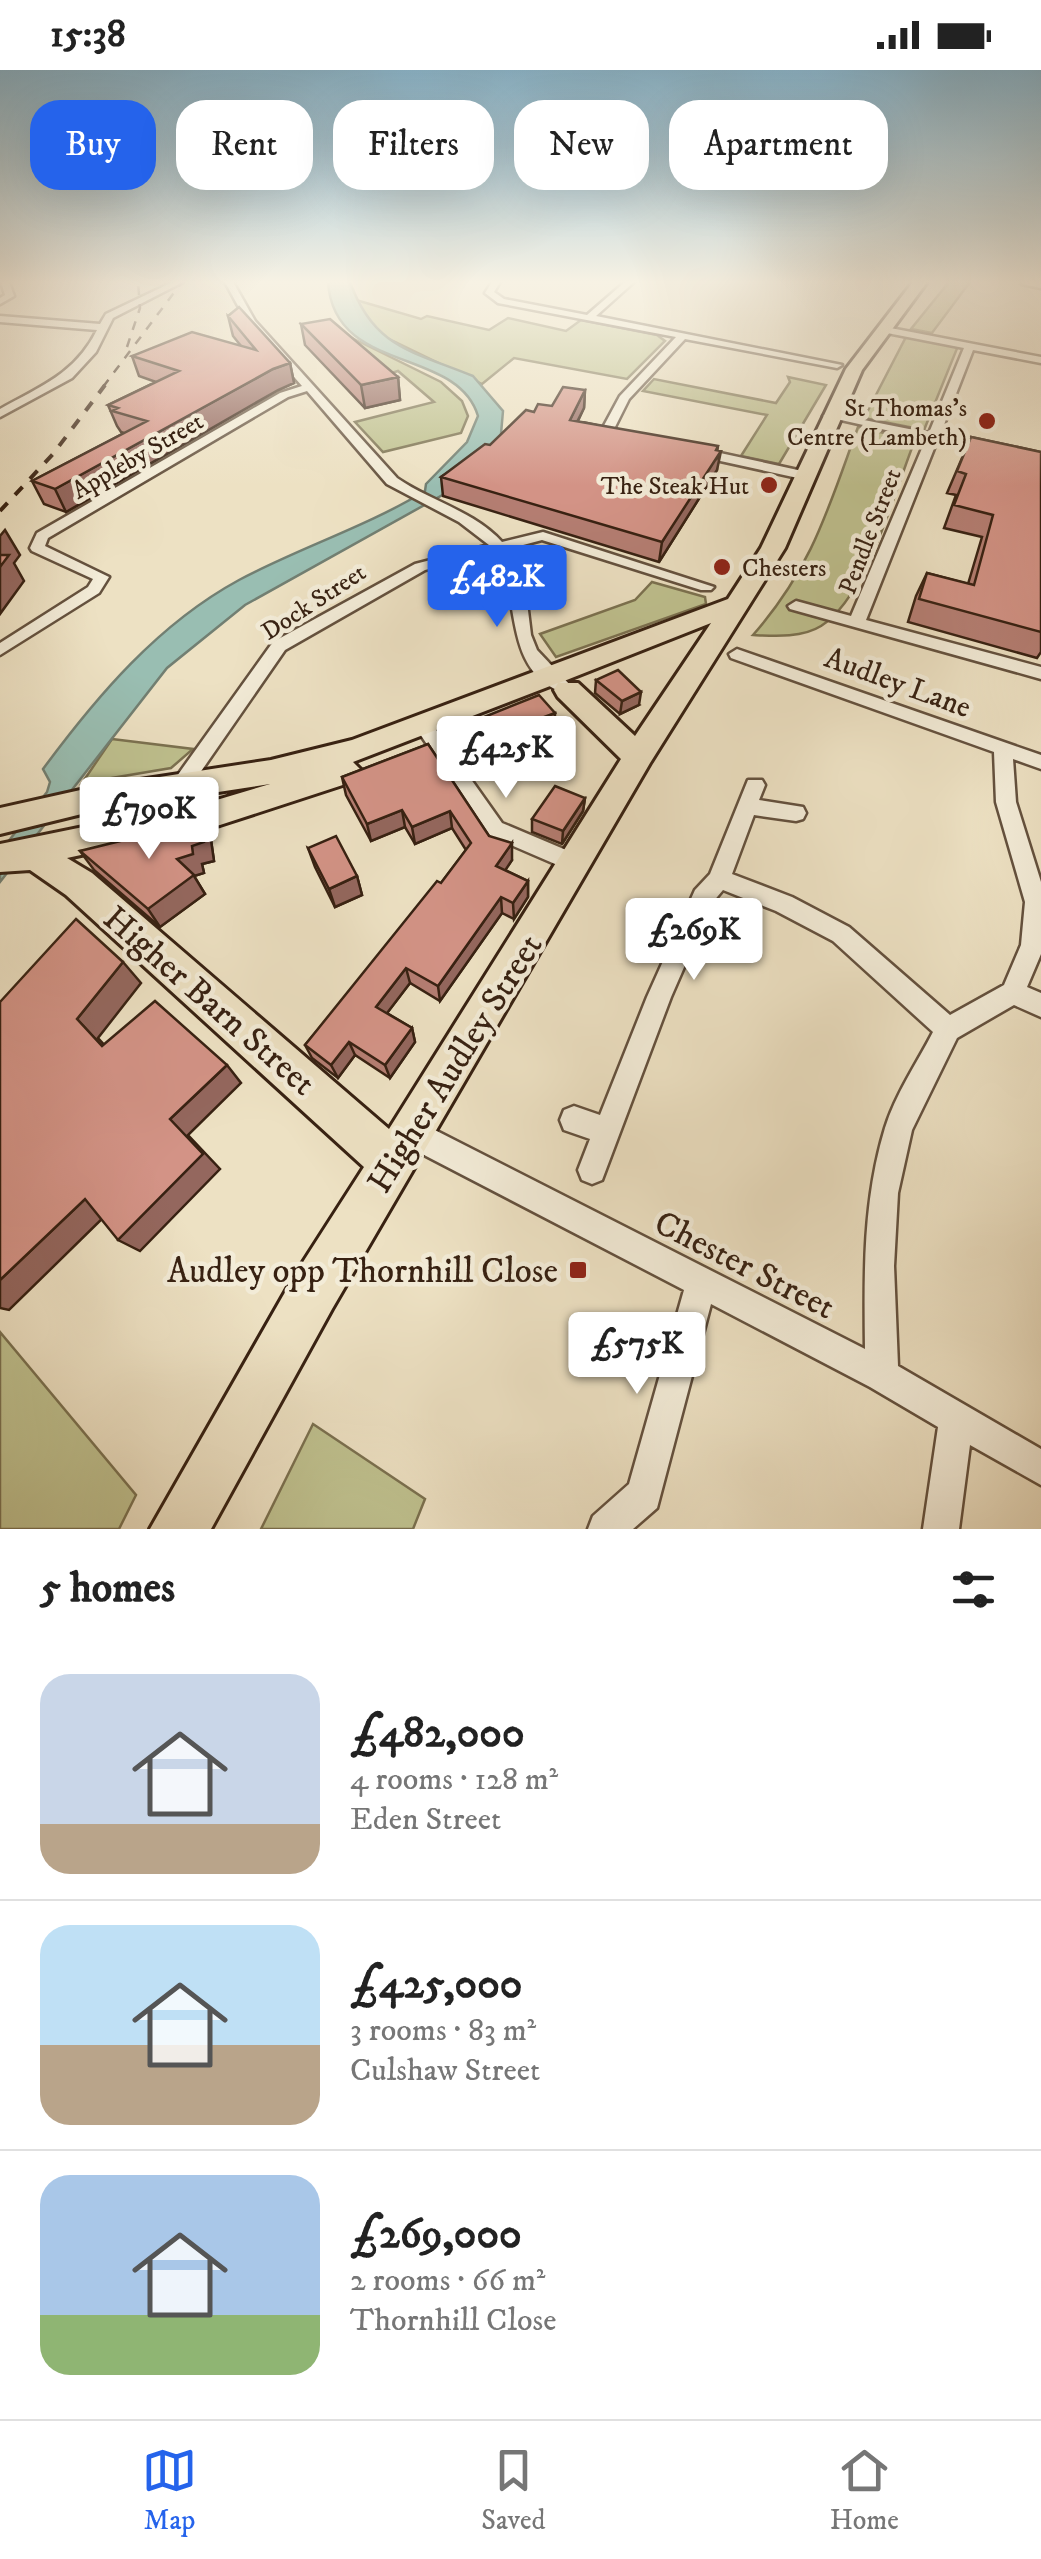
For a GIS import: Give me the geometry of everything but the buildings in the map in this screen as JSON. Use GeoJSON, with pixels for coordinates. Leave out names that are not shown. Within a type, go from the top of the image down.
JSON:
{"type":"FeatureCollection","features":[{"type":"Feature","properties":{"kind":"highway","name":"Higher Audley Street"},"geometry":{"type":"LineString","coordinates":[[178,1529],[638,757],[773,548],[807,476],[829,416],[868,350]]}},
{"type":"Feature","properties":{"kind":"highway"},"geometry":{"type":"LineString","coordinates":[[88,840],[237,807],[324,781],[427,732],[558,683],[671,647],[734,609]]}},
{"type":"Feature","properties":{"kind":"highway"},"geometry":{"type":"LineString","coordinates":[[558,683],[638,757]]}},
{"type":"Feature","properties":{"kind":"highway"},"geometry":{"type":"LineString","coordinates":[[0,821],[94,799],[179,788],[427,732]]}},
{"type":"Feature","properties":{"kind":"highway"},"geometry":{"type":"LineString","coordinates":[[55,877],[108,815],[139,792]]}},
{"type":"Feature","properties":{"kind":"highway","name":"Higher Barn Street"},"geometry":{"type":"LineString","coordinates":[[55,877],[402,1148]]}},
{"type":"Feature","properties":{"kind":"street"},"geometry":{"type":"LineString","coordinates":[[0,414],[68,376],[92,350]]}},
{"type":"Feature","properties":{"kind":"street"},"geometry":{"type":"LineString","coordinates":[[277,350],[407,493],[472,522],[500,547],[514,575],[522,640],[529,658],[558,683]]}},
{"type":"Feature","properties":{"kind":"street"},"geometry":{"type":"LineString","coordinates":[[642,441],[606,433],[624,398],[669,350]]}},
{"type":"Feature","properties":{"kind":"street"},"geometry":{"type":"LineString","coordinates":[[757,350],[837,365]]}},
{"type":"Feature","properties":{"kind":"street","name":"Pendle Street"},"geometry":{"type":"LineString","coordinates":[[857,622],[968,350]]}},
{"type":"Feature","properties":{"kind":"street"},"geometry":{"type":"LineString","coordinates":[[991,350],[1041,360]]}},
{"type":"Feature","properties":{"kind":"street","name":"Appleby Street"},"geometry":{"type":"LineString","coordinates":[[0,650],[94,590],[101,577],[36,548],[42,536],[284,395],[309,387]]}},
{"type":"Feature","properties":{"kind":"street"},"geometry":{"type":"LineString","coordinates":[[829,416],[1040,454]]}},
{"type":"Feature","properties":{"kind":"street"},"geometry":{"type":"LineString","coordinates":[[679,448],[807,476]]}},
{"type":"Feature","properties":{"kind":"street","name":"Dock Street"},"geometry":{"type":"LineString","coordinates":[[179,788],[279,646],[420,567],[525,538],[553,538],[706,587]]}},
{"type":"Feature","properties":{"kind":"street"},"geometry":{"type":"LineString","coordinates":[[796,606],[1041,673]]}},
{"type":"Feature","properties":{"kind":"street","name":"Audley Lane"},"geometry":{"type":"LineString","coordinates":[[738,654],[1041,762]]}},
{"type":"Feature","properties":{"kind":"street"},"geometry":{"type":"LineString","coordinates":[[427,732],[494,830],[577,864]]}},
{"type":"Feature","properties":{"kind":"street"},"geometry":{"type":"LineString","coordinates":[[882,1376],[879,1266],[884,1193],[899,1127],[948,1030],[1013,993],[1033,945],[1036,902],[1006,802],[1003,749]]}},
{"type":"Feature","properties":{"kind":"street"},"geometry":{"type":"LineString","coordinates":[[592,1170],[658,997],[703,897],[719,878],[753,796],[796,814]]}},
{"type":"Feature","properties":{"kind":"street"},"geometry":{"type":"LineString","coordinates":[[719,878],[784,904],[841,934],[948,1030]]}},
{"type":"Feature","properties":{"kind":"street"},"geometry":{"type":"LineString","coordinates":[[1013,993],[1041,1005]]}},
{"type":"Feature","properties":{"kind":"street"},"geometry":{"type":"LineString","coordinates":[[574,1120],[608,1132]]}},
{"type":"Feature","properties":{"kind":"street","name":"Chester Street"},"geometry":{"type":"LineString","coordinates":[[402,1148],[701,1285],[882,1376],[1041,1468]]}},
{"type":"Feature","properties":{"kind":"street"},"geometry":{"type":"LineString","coordinates":[[606,1529],[644,1494],[701,1285]]}},
{"type":"Feature","properties":{"kind":"street"},"geometry":{"type":"LineString","coordinates":[[942,1529],[956,1420]]}},
{"type":"Feature","properties":{"kind":"green space"},"geometry":{"type":"Polygon","coordinates":[[[361,350],[376,350],[441,382],[462,401],[468,416],[461,433],[383,452],[355,422],[434,402],[398,371],[382,376],[361,350]]]}},
{"type":"Feature","properties":{"kind":"green space"},"geometry":{"type":"Polygon","coordinates":[[[412,350],[656,350],[627,379],[514,358],[482,384],[412,350]]]}},
{"type":"Feature","properties":{"kind":"green space"},"geometry":{"type":"Polygon","coordinates":[[[899,350],[956,350],[924,430],[864,418],[899,350]]]}},
{"type":"Feature","properties":{"kind":"green space"},"geometry":{"type":"Polygon","coordinates":[[[788,377],[826,385],[779,464],[741,456],[767,415],[643,391],[654,379],[776,403],[790,382],[788,377]]]}},
{"type":"Feature","properties":{"kind":"green space"},"geometry":{"type":"Polygon","coordinates":[[[858,427],[915,440],[866,568],[838,612],[821,626],[797,634],[753,635],[804,561],[858,427]]]}},
{"type":"Feature","properties":{"kind":"green space"},"geometry":{"type":"Polygon","coordinates":[[[652,582],[705,597],[706,604],[556,657],[540,634],[635,600],[652,582]]]}},
{"type":"Feature","properties":{"kind":"green space"},"geometry":{"type":"Polygon","coordinates":[[[112,739],[193,749],[171,768],[82,783],[112,739]]]}},
{"type":"Feature","properties":{"kind":"green space"},"geometry":{"type":"Polygon","coordinates":[[[0,1332],[136,1495],[119,1529],[0,1529],[0,1332]]]}},
{"type":"Feature","properties":{"kind":"green space"},"geometry":{"type":"Polygon","coordinates":[[[313,1424],[425,1499],[413,1529],[261,1529],[313,1424]]]}},
{"type":"Feature","properties":{"kind":"water"},"geometry":{"type":"Polygon","coordinates":[[[381,350],[409,350],[473,376],[503,411],[501,434],[494,447],[446,493],[245,605],[167,668],[0,882],[0,852],[47,792],[50,782],[43,769],[107,689],[156,640],[239,580],[425,491],[426,484],[467,442],[478,416],[466,394],[423,367],[381,350]]]}},
{"type":"Feature","properties":{"kind":"railway"},"geometry":{"type":"LineString","coordinates":[[103,387],[131,350]]}},
{"type":"Feature","properties":{"kind":"railway"},"geometry":{"type":"LineString","coordinates":[[0,511],[53,454],[105,385]]}},
{"type":"Feature","properties":{"kind":"place","name":"St Thomas's Centre (Lambeth)"},"geometry":{"type":"Point","coordinates":[987,421]}},
{"type":"Feature","properties":{"kind":"place","name":"The Steak Hut"},"geometry":{"type":"Point","coordinates":[769,485]}},
{"type":"Feature","properties":{"kind":"place","name":"Chesters"},"geometry":{"type":"Point","coordinates":[722,567]}},
{"type":"Feature","properties":{"kind":"place","name":"Audley opp Thornhill Close"},"geometry":{"type":"Point","coordinates":[578,1270]}}]}
